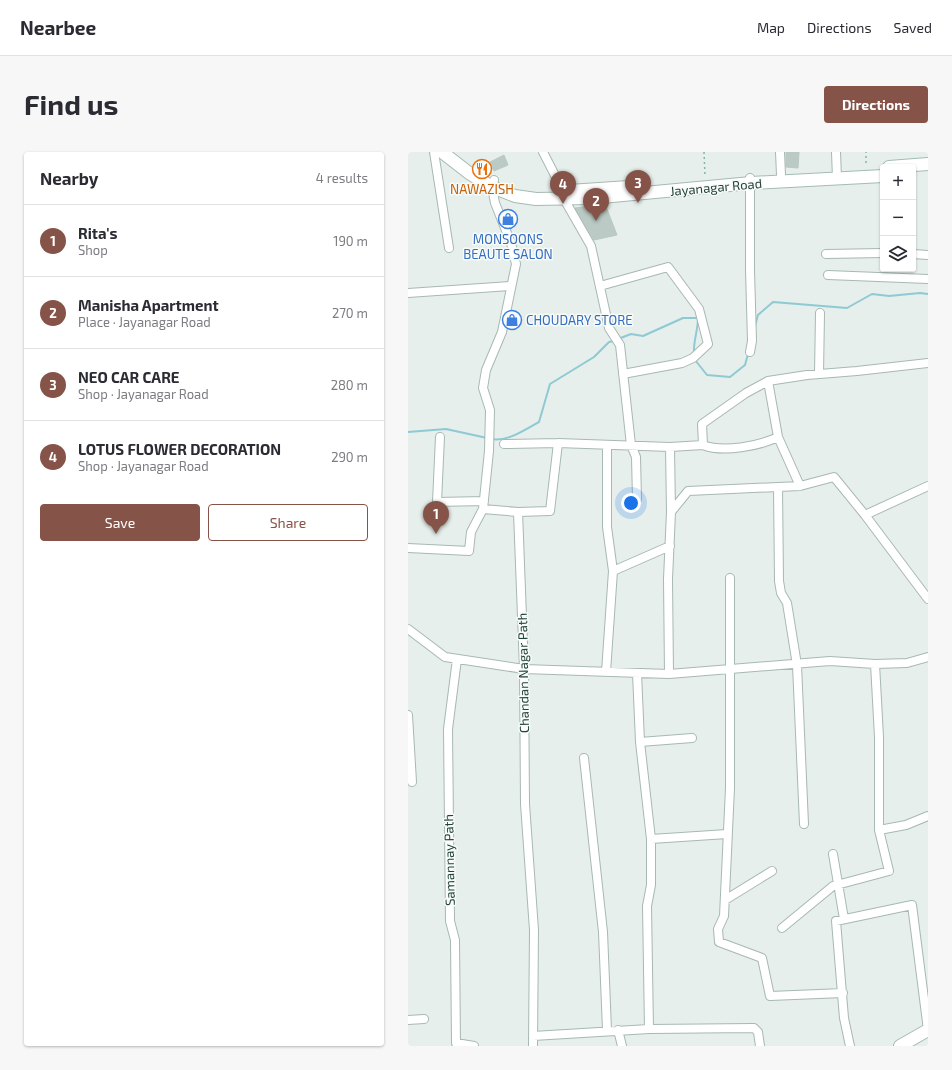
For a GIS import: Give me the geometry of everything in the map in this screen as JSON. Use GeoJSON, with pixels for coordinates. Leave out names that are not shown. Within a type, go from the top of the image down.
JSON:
{"type":"FeatureCollection","features":[{"type":"Feature","properties":{"kind":"street"},"geometry":{"type":"LineString","coordinates":[[434,152],[449,248]]}},
{"type":"Feature","properties":{"kind":"street","name":"Jayanagar Road"},"geometry":{"type":"LineString","coordinates":[[442,152],[469,174],[522,197],[563,195],[591,198],[750,180],[781,175],[880,176]]}},
{"type":"Feature","properties":{"kind":"street","name":"Jayanagar Road"},"geometry":{"type":"LineString","coordinates":[[455,152],[493,184]]}},
{"type":"Feature","properties":{"kind":"street"},"geometry":{"type":"LineString","coordinates":[[543,152],[563,195],[590,246],[609,328],[619,344],[631,445],[636,457],[637,499]]}},
{"type":"Feature","properties":{"kind":"street"},"geometry":{"type":"LineString","coordinates":[[780,152],[781,175]]}},
{"type":"Feature","properties":{"kind":"street"},"geometry":{"type":"LineString","coordinates":[[836,152],[836,175]]}},
{"type":"Feature","properties":{"kind":"street"},"geometry":{"type":"LineString","coordinates":[[916,165],[928,164]]}},
{"type":"Feature","properties":{"kind":"street","name":"Jayanagar Road"},"geometry":{"type":"LineString","coordinates":[[750,180],[836,175],[880,168]]}},
{"type":"Feature","properties":{"kind":"street"},"geometry":{"type":"LineString","coordinates":[[916,173],[928,172]]}},
{"type":"Feature","properties":{"kind":"street"},"geometry":{"type":"LineString","coordinates":[[750,180],[752,341],[750,352]]}},
{"type":"Feature","properties":{"kind":"street"},"geometry":{"type":"LineString","coordinates":[[408,548],[469,551],[471,532],[482,509],[484,501],[489,451],[490,410],[483,388],[486,370],[502,332],[516,264],[511,243],[495,203],[493,184]]}},
{"type":"Feature","properties":{"kind":"street"},"geometry":{"type":"LineString","coordinates":[[826,254],[880,253]]}},
{"type":"Feature","properties":{"kind":"street"},"geometry":{"type":"LineString","coordinates":[[916,254],[928,255]]}},
{"type":"Feature","properties":{"kind":"street"},"geometry":{"type":"LineString","coordinates":[[600,286],[668,267],[698,308],[708,344],[696,356],[682,363],[623,374]]}},
{"type":"Feature","properties":{"kind":"street"},"geometry":{"type":"LineString","coordinates":[[828,275],[928,279]]}},
{"type":"Feature","properties":{"kind":"street"},"geometry":{"type":"LineString","coordinates":[[408,293],[512,286]]}},
{"type":"Feature","properties":{"kind":"street"},"geometry":{"type":"LineString","coordinates":[[819,374],[820,313]]}},
{"type":"Feature","properties":{"kind":"street"},"geometry":{"type":"LineString","coordinates":[[703,445],[702,424],[746,393],[768,381],[819,374],[928,363]]}},
{"type":"Feature","properties":{"kind":"street"},"geometry":{"type":"LineString","coordinates":[[768,381],[778,437],[800,486]]}},
{"type":"Feature","properties":{"kind":"street"},"geometry":{"type":"LineString","coordinates":[[440,437],[437,502],[484,501]]}},
{"type":"Feature","properties":{"kind":"street"},"geometry":{"type":"LineString","coordinates":[[504,444],[558,443],[670,447],[703,445],[712,449],[762,444],[778,437]]}},
{"type":"Feature","properties":{"kind":"street"},"geometry":{"type":"LineString","coordinates":[[482,509],[518,512],[550,511],[558,443]]}},
{"type":"Feature","properties":{"kind":"street"},"geometry":{"type":"LineString","coordinates":[[606,672],[613,571],[608,527],[607,445]]}},
{"type":"Feature","properties":{"kind":"street"},"geometry":{"type":"LineString","coordinates":[[669,674],[668,579],[671,512],[670,447]]}},
{"type":"Feature","properties":{"kind":"street"},"geometry":{"type":"LineString","coordinates":[[671,512],[688,491],[800,486],[834,477],[865,515],[928,599]]}},
{"type":"Feature","properties":{"kind":"street"},"geometry":{"type":"LineString","coordinates":[[865,515],[928,486]]}},
{"type":"Feature","properties":{"kind":"street"},"geometry":{"type":"LineString","coordinates":[[778,487],[779,580],[781,593],[787,603],[797,665],[804,824]]}},
{"type":"Feature","properties":{"kind":"street","name":"Chandan Nagar Path"},"geometry":{"type":"LineString","coordinates":[[518,512],[524,669],[525,804],[534,930],[533,1046]]}},
{"type":"Feature","properties":{"kind":"street"},"geometry":{"type":"LineString","coordinates":[[613,571],[670,546]]}},
{"type":"Feature","properties":{"kind":"street"},"geometry":{"type":"LineString","coordinates":[[730,578],[730,788],[724,916],[718,929],[719,942],[762,958],[770,996],[843,993]]}},
{"type":"Feature","properties":{"kind":"street"},"geometry":{"type":"LineString","coordinates":[[408,629],[445,657],[524,669],[669,674],[797,665],[830,661],[876,664],[906,663],[928,657]]}},
{"type":"Feature","properties":{"kind":"street","name":"Samannay Path"},"geometry":{"type":"LineString","coordinates":[[458,659],[448,730],[450,921],[455,940],[456,1044],[474,1046]]}},
{"type":"Feature","properties":{"kind":"street"},"geometry":{"type":"LineString","coordinates":[[782,928],[837,885],[889,871],[879,830],[879,737],[876,664]]}},
{"type":"Feature","properties":{"kind":"street"},"geometry":{"type":"LineString","coordinates":[[637,673],[640,742],[651,839],[651,885],[647,906],[649,1028]]}},
{"type":"Feature","properties":{"kind":"street"},"geometry":{"type":"LineString","coordinates":[[408,715],[412,782]]}},
{"type":"Feature","properties":{"kind":"street"},"geometry":{"type":"LineString","coordinates":[[640,742],[692,738]]}},
{"type":"Feature","properties":{"kind":"street"},"geometry":{"type":"LineString","coordinates":[[584,758],[603,932],[607,1030]]}},
{"type":"Feature","properties":{"kind":"street"},"geometry":{"type":"LineString","coordinates":[[879,830],[906,825],[928,816]]}},
{"type":"Feature","properties":{"kind":"street"},"geometry":{"type":"LineString","coordinates":[[651,839],[727,834]]}},
{"type":"Feature","properties":{"kind":"street"},"geometry":{"type":"LineString","coordinates":[[833,854],[837,885],[844,919]]}},
{"type":"Feature","properties":{"kind":"street"},"geometry":{"type":"LineString","coordinates":[[725,900],[772,871]]}},
{"type":"Feature","properties":{"kind":"street"},"geometry":{"type":"LineString","coordinates":[[850,1046],[844,1018],[836,921],[912,905],[928,1030],[900,1046]]}},
{"type":"Feature","properties":{"kind":"street"},"geometry":{"type":"LineString","coordinates":[[408,1020],[424,1019]]}},
{"type":"Feature","properties":{"kind":"street"},"geometry":{"type":"LineString","coordinates":[[533,1036],[649,1028],[754,1028],[758,1032],[760,1046]]}},
{"type":"Feature","properties":{"kind":"street"},"geometry":{"type":"LineString","coordinates":[[618,1030],[622,1046]]}},
{"type":"Feature","properties":{"kind":"street"},"geometry":{"type":"LineString","coordinates":[[914,1046],[928,1038]]}},
{"type":"Feature","properties":{"kind":"path"},"geometry":{"type":"LineString","coordinates":[[704,152],[705,176]]}},
{"type":"Feature","properties":{"kind":"path"},"geometry":{"type":"LineString","coordinates":[[866,152],[866,164]]}},
{"type":"Feature","properties":{"kind":"building"},"geometry":{"type":"Polygon","coordinates":[[[786,152],[799,152],[798,168],[786,167],[786,152]]]}},
{"type":"Feature","properties":{"kind":"building"},"geometry":{"type":"Polygon","coordinates":[[[504,155],[508,165],[494,171],[490,162],[504,155]]]}},
{"type":"Feature","properties":{"kind":"building"},"geometry":{"type":"Polygon","coordinates":[[[605,204],[617,235],[594,240],[575,208],[605,204]]]}},
{"type":"Feature","properties":{"kind":"waterway"},"geometry":{"type":"LineString","coordinates":[[755,326],[758,315],[773,302],[847,308],[872,294],[889,296],[920,293],[928,294]]}},
{"type":"Feature","properties":{"kind":"waterway"},"geometry":{"type":"LineString","coordinates":[[618,339],[631,334],[643,336],[683,318],[698,318],[694,354]]}},
{"type":"Feature","properties":{"kind":"waterway"},"geometry":{"type":"LineString","coordinates":[[491,439],[504,439],[510,437],[539,422],[550,384],[594,357],[609,342],[614,341]]}},
{"type":"Feature","properties":{"kind":"waterway"},"geometry":{"type":"LineString","coordinates":[[695,360],[707,375],[730,377],[745,365],[748,354]]}},
{"type":"Feature","properties":{"kind":"waterway"},"geometry":{"type":"LineString","coordinates":[[408,432],[446,429],[487,438]]}},
{"type":"Feature","properties":{"kind":"place","name":"NAWAZISH"},"geometry":{"type":"Point","coordinates":[482,169]}},
{"type":"Feature","properties":{"kind":"place","name":"NEO CAR CARE"},"geometry":{"type":"Point","coordinates":[638,203]}},
{"type":"Feature","properties":{"kind":"place","name":"LOTUS FLOWER DECORATION"},"geometry":{"type":"Point","coordinates":[563,204]}},
{"type":"Feature","properties":{"kind":"place","name":"MONSOONS BEAUTE SALON"},"geometry":{"type":"Point","coordinates":[508,219]}},
{"type":"Feature","properties":{"kind":"place","name":"Manisha Apartment"},"geometry":{"type":"Point","coordinates":[596,221]}},
{"type":"Feature","properties":{"kind":"place","name":"CHOUDARY STORE"},"geometry":{"type":"Point","coordinates":[512,320]}},
{"type":"Feature","properties":{"kind":"place","name":"Rita's"},"geometry":{"type":"Point","coordinates":[436,534]}}]}
